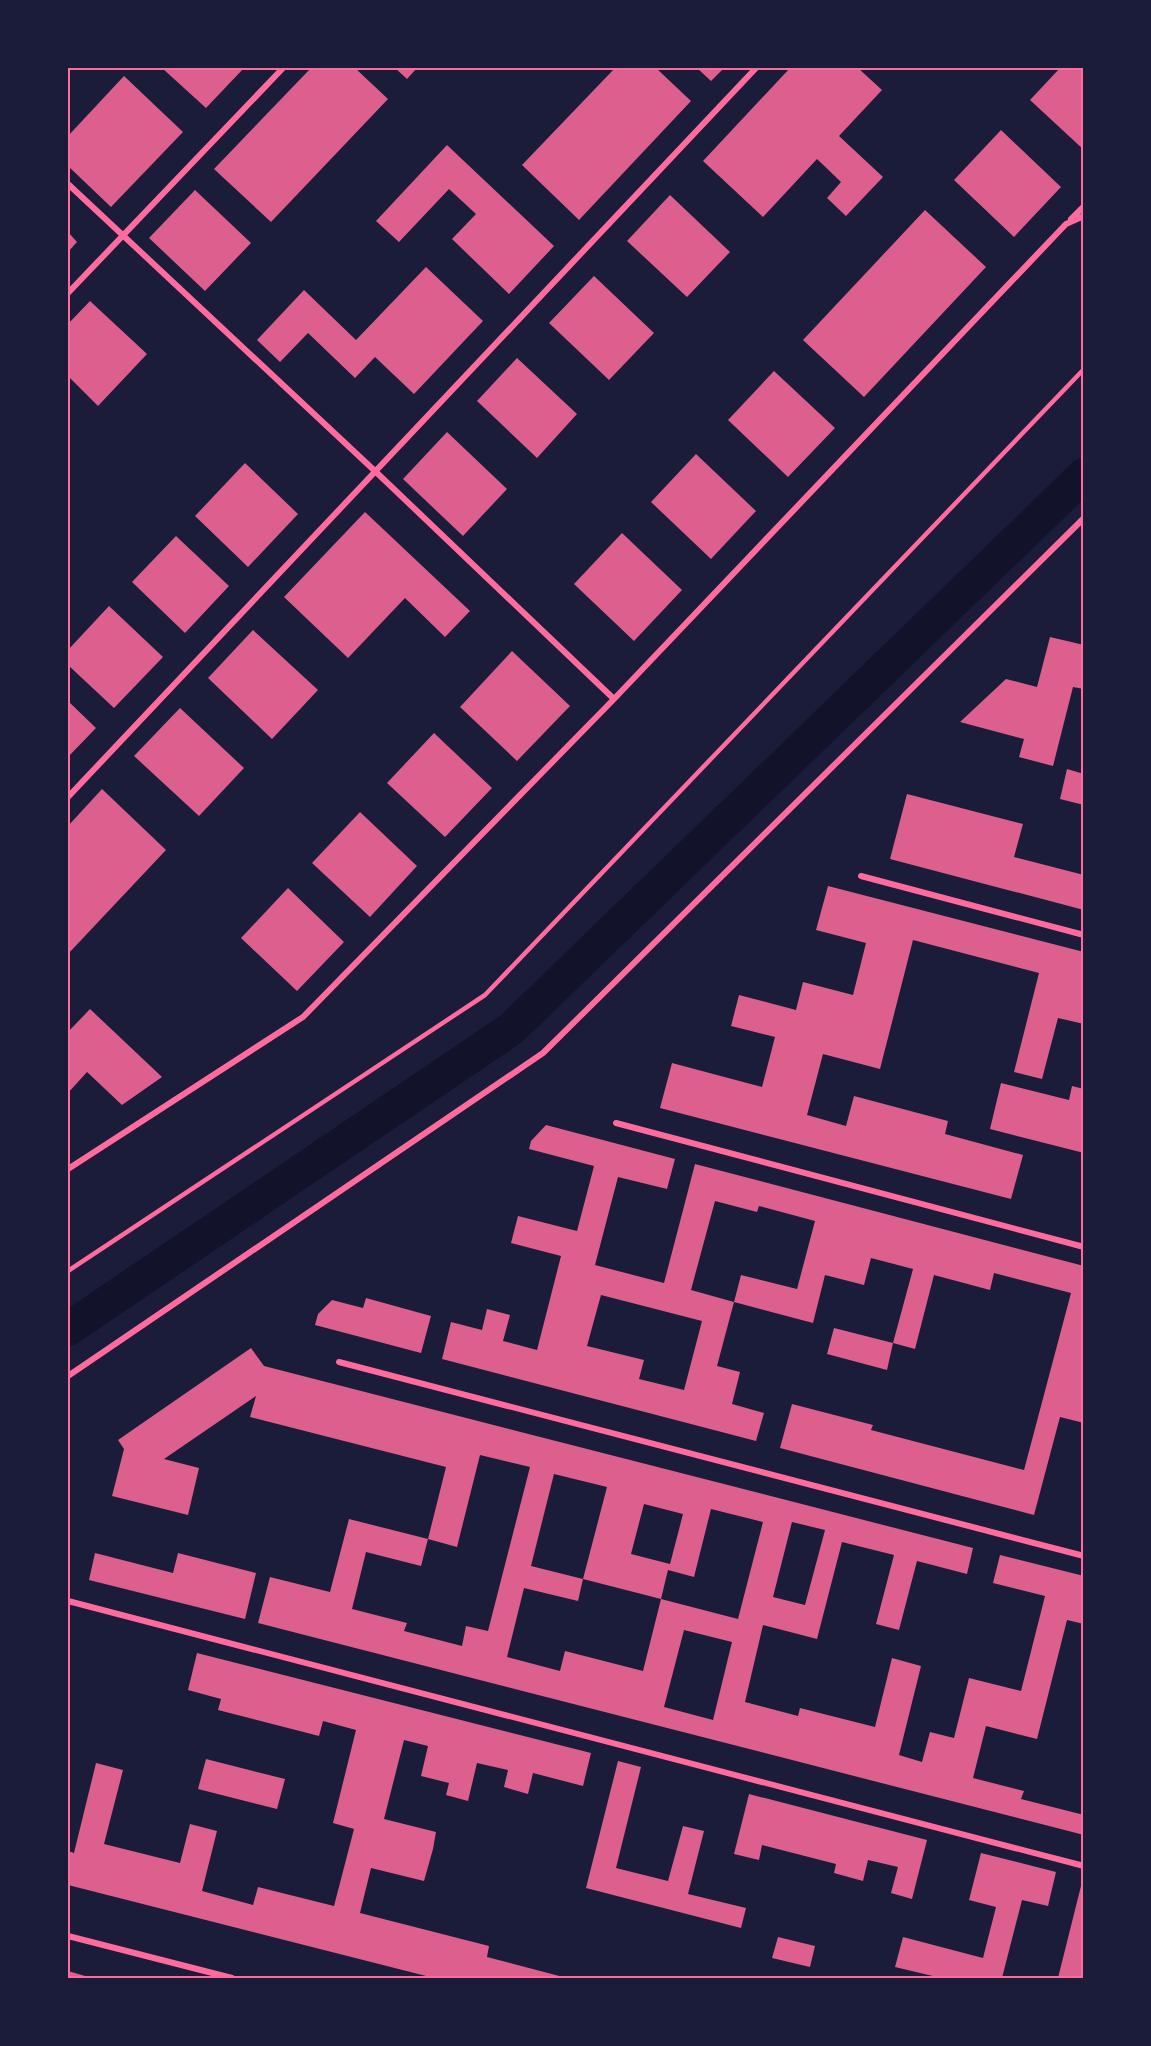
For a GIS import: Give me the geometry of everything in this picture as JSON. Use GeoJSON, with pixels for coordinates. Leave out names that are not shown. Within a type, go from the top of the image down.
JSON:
{"type":"FeatureCollection","features":[{"type":"Feature","properties":{"kind":"street"},"geometry":{"type":"LineString","coordinates":[[68,294],[283,68]]}},
{"type":"Feature","properties":{"kind":"street"},"geometry":{"type":"LineString","coordinates":[[68,797],[756,68]]}},
{"type":"Feature","properties":{"kind":"street"},"geometry":{"type":"LineString","coordinates":[[68,184],[376,471],[614,699]]}},
{"type":"Feature","properties":{"kind":"street"},"geometry":{"type":"LineString","coordinates":[[68,1168],[303,1017],[614,699],[1083,206]]}},
{"type":"Feature","properties":{"kind":"street"},"geometry":{"type":"LineString","coordinates":[[1066,224],[1083,216]]}},
{"type":"Feature","properties":{"kind":"street"},"geometry":{"type":"LineString","coordinates":[[68,1376],[543,1053],[1083,518]]}},
{"type":"Feature","properties":{"kind":"street"},"geometry":{"type":"LineString","coordinates":[[861,876],[1083,935]]}},
{"type":"Feature","properties":{"kind":"street"},"geometry":{"type":"LineString","coordinates":[[616,1123],[1083,1247]]}},
{"type":"Feature","properties":{"kind":"street"},"geometry":{"type":"LineString","coordinates":[[339,1362],[1083,1556]]}},
{"type":"Feature","properties":{"kind":"street"},"geometry":{"type":"LineString","coordinates":[[68,1601],[1083,1866]]}},
{"type":"Feature","properties":{"kind":"street"},"geometry":{"type":"LineString","coordinates":[[68,1936],[232,1978]]}},
{"type":"Feature","properties":{"kind":"lane"},"geometry":{"type":"LineString","coordinates":[[68,1270],[485,994],[1083,369]]}},
{"type":"Feature","properties":{"kind":"building"},"geometry":{"type":"Polygon","coordinates":[[[162,68],[244,68],[206,108],[162,68]]]}},
{"type":"Feature","properties":{"kind":"building"},"geometry":{"type":"Polygon","coordinates":[[[311,68],[355,68],[388,99],[271,222],[214,169],[311,68]]]}},
{"type":"Feature","properties":{"kind":"building"},"geometry":{"type":"Polygon","coordinates":[[[395,68],[417,68],[407,79],[395,68]]]}},
{"type":"Feature","properties":{"kind":"building"},"geometry":{"type":"Polygon","coordinates":[[[615,68],[656,68],[691,101],[579,220],[522,165],[615,68]]]}},
{"type":"Feature","properties":{"kind":"building"},"geometry":{"type":"Polygon","coordinates":[[[697,68],[724,68],[711,81],[697,68]]]}},
{"type":"Feature","properties":{"kind":"building"},"geometry":{"type":"Polygon","coordinates":[[[790,68],[858,68],[882,90],[839,136],[883,177],[846,216],[827,198],[841,182],[817,159],[763,217],[703,161],[790,68]]]}},
{"type":"Feature","properties":{"kind":"building"},"geometry":{"type":"Polygon","coordinates":[[[1060,68],[1084,68],[1084,150],[1030,100],[1060,68]]]}},
{"type":"Feature","properties":{"kind":"building"},"geometry":{"type":"Polygon","coordinates":[[[124,76],[183,132],[111,207],[68,166],[68,136],[124,76]]]}},
{"type":"Feature","properties":{"kind":"building"},"geometry":{"type":"Polygon","coordinates":[[[1001,130],[1061,187],[1014,237],[954,180],[1001,130]]]}},
{"type":"Feature","properties":{"kind":"building"},"geometry":{"type":"Polygon","coordinates":[[[447,145],[554,246],[509,294],[452,239],[476,214],[449,189],[399,242],[376,221],[447,145]]]}},
{"type":"Feature","properties":{"kind":"building"},"geometry":{"type":"Polygon","coordinates":[[[195,190],[251,243],[205,291],[149,238],[195,190]]]}},
{"type":"Feature","properties":{"kind":"building"},"geometry":{"type":"Polygon","coordinates":[[[670,195],[730,252],[687,297],[627,241],[670,195]]]}},
{"type":"Feature","properties":{"kind":"building"},"geometry":{"type":"Polygon","coordinates":[[[925,210],[986,267],[864,397],[803,340],[925,210]]]}},
{"type":"Feature","properties":{"kind":"building"},"geometry":{"type":"Polygon","coordinates":[[[68,232],[77,242],[68,252],[68,232]]]}},
{"type":"Feature","properties":{"kind":"building"},"geometry":{"type":"Polygon","coordinates":[[[426,267],[483,321],[414,394],[375,357],[355,378],[308,333],[280,362],[257,340],[304,290],[356,340],[426,267]]]}},
{"type":"Feature","properties":{"kind":"building"},"geometry":{"type":"Polygon","coordinates":[[[594,276],[654,333],[609,380],[549,323],[594,276]]]}},
{"type":"Feature","properties":{"kind":"building"},"geometry":{"type":"Polygon","coordinates":[[[90,301],[147,354],[98,406],[68,376],[68,324],[90,301]]]}},
{"type":"Feature","properties":{"kind":"building"},"geometry":{"type":"Polygon","coordinates":[[[517,358],[577,414],[537,458],[477,401],[517,358]]]}},
{"type":"Feature","properties":{"kind":"building"},"geometry":{"type":"Polygon","coordinates":[[[774,371],[835,428],[788,477],[728,420],[774,371]]]}},
{"type":"Feature","properties":{"kind":"building"},"geometry":{"type":"Polygon","coordinates":[[[447,432],[507,489],[463,536],[403,479],[447,432]]]}},
{"type":"Feature","properties":{"kind":"building"},"geometry":{"type":"Polygon","coordinates":[[[696,454],[756,511],[711,559],[651,502],[696,454]]]}},
{"type":"Feature","properties":{"kind":"building"},"geometry":{"type":"Polygon","coordinates":[[[245,463],[298,514],[248,567],[195,516],[245,463]]]}},
{"type":"Feature","properties":{"kind":"building"},"geometry":{"type":"Polygon","coordinates":[[[365,512],[470,611],[445,637],[405,598],[348,658],[284,597],[365,512]]]}},
{"type":"Feature","properties":{"kind":"building"},"geometry":{"type":"Polygon","coordinates":[[[622,533],[682,590],[634,641],[574,584],[622,533]]]}},
{"type":"Feature","properties":{"kind":"building"},"geometry":{"type":"Polygon","coordinates":[[[176,536],[229,586],[185,633],[132,582],[176,536]]]}},
{"type":"Feature","properties":{"kind":"building"},"geometry":{"type":"Polygon","coordinates":[[[109,606],[163,657],[114,708],[68,665],[68,650],[109,606]]]}},
{"type":"Feature","properties":{"kind":"building"},"geometry":{"type":"Polygon","coordinates":[[[253,630],[318,690],[272,739],[208,678],[253,630]]]}},
{"type":"Feature","properties":{"kind":"building"},"geometry":{"type":"Polygon","coordinates":[[[1050,637],[1084,645],[1084,689],[1073,687],[1053,766],[1019,757],[1024,739],[960,722],[1006,679],[1037,687],[1050,637]]]}},
{"type":"Feature","properties":{"kind":"building"},"geometry":{"type":"Polygon","coordinates":[[[512,651],[570,706],[517,761],[460,707],[512,651]]]}},
{"type":"Feature","properties":{"kind":"building"},"geometry":{"type":"Polygon","coordinates":[[[68,701],[96,728],[68,757],[68,701]]]}},
{"type":"Feature","properties":{"kind":"building"},"geometry":{"type":"Polygon","coordinates":[[[180,708],[244,768],[199,816],[134,756],[180,708]]]}},
{"type":"Feature","properties":{"kind":"building"},"geometry":{"type":"Polygon","coordinates":[[[434,733],[492,788],[445,837],[387,783],[434,733]]]}},
{"type":"Feature","properties":{"kind":"building"},"geometry":{"type":"Polygon","coordinates":[[[1067,769],[1084,774],[1084,805],[1060,799],[1067,769]]]}},
{"type":"Feature","properties":{"kind":"building"},"geometry":{"type":"Polygon","coordinates":[[[102,789],[166,850],[68,954],[68,826],[102,789]]]}},
{"type":"Feature","properties":{"kind":"building"},"geometry":{"type":"Polygon","coordinates":[[[907,794],[1023,824],[1014,857],[1084,875],[1084,910],[890,859],[907,794]]]}},
{"type":"Feature","properties":{"kind":"building"},"geometry":{"type":"Polygon","coordinates":[[[360,812],[417,866],[370,917],[312,863],[360,812]]]}},
{"type":"Feature","properties":{"kind":"building"},"geometry":{"type":"Polygon","coordinates":[[[828,886],[1084,952],[1084,1024],[1058,1018],[1042,1079],[1014,1072],[1039,973],[913,940],[880,1069],[823,1054],[807,1115],[846,1126],[854,1096],[948,1121],[945,1134],[1023,1155],[1011,1199],[660,1108],[672,1063],[762,1087],[775,1037],[731,1026],[739,995],[796,1010],[803,982],[853,995],[866,943],[816,930],[828,886]]]}},
{"type":"Feature","properties":{"kind":"building"},"geometry":{"type":"Polygon","coordinates":[[[288,888],[344,942],[297,991],[241,938],[288,888]]]}},
{"type":"Feature","properties":{"kind":"building"},"geometry":{"type":"Polygon","coordinates":[[[90,1009],[162,1077],[122,1105],[87,1072],[68,1093],[68,1032],[90,1009]]]}},
{"type":"Feature","properties":{"kind":"building"},"geometry":{"type":"Polygon","coordinates":[[[1001,1083],[1069,1100],[1072,1086],[1084,1089],[1084,1153],[990,1129],[1001,1083]]]}},
{"type":"Feature","properties":{"kind":"building"},"geometry":{"type":"Polygon","coordinates":[[[546,1125],[675,1159],[667,1189],[618,1177],[595,1265],[664,1283],[695,1164],[1084,1266],[1084,1348],[1081,1358],[1084,1359],[1084,1423],[1060,1417],[1034,1515],[780,1448],[792,1404],[873,1425],[871,1430],[1024,1470],[1071,1293],[994,1273],[990,1290],[934,1275],[915,1349],[893,1343],[913,1269],[871,1258],[864,1285],[825,1275],[813,1323],[734,1302],[717,1366],[740,1372],[732,1404],[764,1413],[756,1441],[442,1359],[451,1322],[482,1330],[487,1309],[510,1315],[503,1341],[537,1350],[561,1256],[511,1243],[518,1216],[577,1231],[594,1166],[529,1149],[531,1141],[546,1125]],[[715,1201],[691,1290],[734,1302],[741,1275],[797,1289],[815,1221],[759,1206],[757,1212],[715,1201]],[[601,1295],[587,1346],[644,1360],[639,1379],[684,1390],[702,1321],[601,1295]]]}},
{"type":"Feature","properties":{"kind":"building"},"geometry":{"type":"Polygon","coordinates":[[[366,1298],[431,1316],[421,1353],[315,1325],[318,1314],[332,1300],[363,1308],[366,1298]]]}},
{"type":"Feature","properties":{"kind":"building"},"geometry":{"type":"Polygon","coordinates":[[[834,1328],[893,1343],[887,1370],[827,1354],[834,1328]]]}},
{"type":"Feature","properties":{"kind":"building"},"geometry":{"type":"Polygon","coordinates":[[[251,1348],[264,1366],[973,1548],[967,1574],[917,1561],[899,1630],[876,1624],[894,1555],[842,1542],[817,1639],[763,1625],[745,1702],[798,1716],[800,1708],[875,1727],[892,1658],[921,1666],[899,1755],[922,1762],[930,1732],[954,1738],[969,1678],[1021,1691],[1045,1596],[993,1583],[1000,1555],[1084,1576],[1084,1624],[1067,1620],[1037,1739],[986,1726],[973,1778],[1024,1791],[1021,1799],[1084,1815],[1084,1835],[258,1623],[270,1577],[330,1592],[349,1519],[428,1539],[446,1467],[250,1417],[256,1396],[164,1459],[199,1468],[188,1515],[112,1496],[124,1449],[118,1440],[251,1348]],[[480,1455],[457,1547],[428,1539],[421,1566],[366,1552],[352,1609],[407,1623],[404,1631],[462,1646],[466,1626],[488,1631],[530,1467],[480,1455]],[[554,1474],[531,1566],[583,1579],[607,1487],[554,1474]],[[644,1504],[631,1554],[670,1564],[683,1514],[644,1504]],[[711,1509],[694,1577],[668,1570],[661,1599],[738,1619],[763,1522],[711,1509]],[[792,1522],[773,1597],[805,1605],[825,1530],[792,1522]],[[583,1579],[578,1601],[524,1588],[507,1657],[560,1671],[565,1651],[643,1671],[661,1599],[583,1579]],[[684,1630],[664,1707],[713,1720],[732,1642],[684,1630]]]}},
{"type":"Feature","properties":{"kind":"building"},"geometry":{"type":"Polygon","coordinates":[[[95,1553],[173,1573],[178,1553],[256,1573],[245,1619],[89,1580],[95,1553]]]}},
{"type":"Feature","properties":{"kind":"building"},"geometry":{"type":"Polygon","coordinates":[[[197,1653],[591,1753],[583,1786],[533,1773],[528,1794],[504,1787],[508,1770],[477,1763],[468,1801],[446,1795],[449,1783],[421,1776],[428,1746],[404,1740],[384,1819],[436,1832],[433,1849],[424,1881],[371,1868],[360,1913],[489,1946],[487,1957],[567,1978],[434,1978],[68,1885],[68,1851],[74,1853],[96,1763],[123,1770],[104,1844],[180,1863],[190,1824],[217,1831],[202,1891],[253,1905],[258,1887],[334,1906],[354,1829],[333,1823],[356,1730],[323,1721],[319,1736],[218,1710],[221,1699],[188,1690],[197,1653]]]}},
{"type":"Feature","properties":{"kind":"building"},"geometry":{"type":"Polygon","coordinates":[[[206,1759],[285,1779],[277,1809],[198,1789],[206,1759]]]}},
{"type":"Feature","properties":{"kind":"building"},"geometry":{"type":"Polygon","coordinates":[[[618,1761],[641,1767],[616,1868],[668,1881],[683,1826],[704,1831],[688,1894],[746,1908],[741,1928],[586,1888],[618,1761]]]}},
{"type":"Feature","properties":{"kind":"building"},"geometry":{"type":"Polygon","coordinates":[[[749,1794],[927,1840],[912,1899],[891,1893],[898,1867],[868,1860],[863,1881],[834,1873],[836,1864],[762,1845],[759,1860],[734,1854],[749,1794]]]}},
{"type":"Feature","properties":{"kind":"building"},"geometry":{"type":"Polygon","coordinates":[[[981,1853],[1056,1872],[1048,1906],[1022,1900],[1002,1978],[941,1978],[895,1967],[903,1937],[983,1958],[996,1907],[969,1900],[981,1853]]]}},
{"type":"Feature","properties":{"kind":"building"},"geometry":{"type":"Polygon","coordinates":[[[1083,1878],[1084,1978],[1058,1978],[1083,1878]]]}},
{"type":"Feature","properties":{"kind":"building"},"geometry":{"type":"Polygon","coordinates":[[[778,1937],[815,1946],[810,1967],[772,1958],[778,1937]]]}},
{"type":"Feature","properties":{"kind":"building"},"geometry":{"type":"Polygon","coordinates":[[[68,1971],[92,1978],[68,1978],[68,1971]]]}},
{"type":"Feature","properties":{"kind":"waterway"},"geometry":{"type":"LineString","coordinates":[[68,1329],[511,1029],[1084,475]]}}]}
